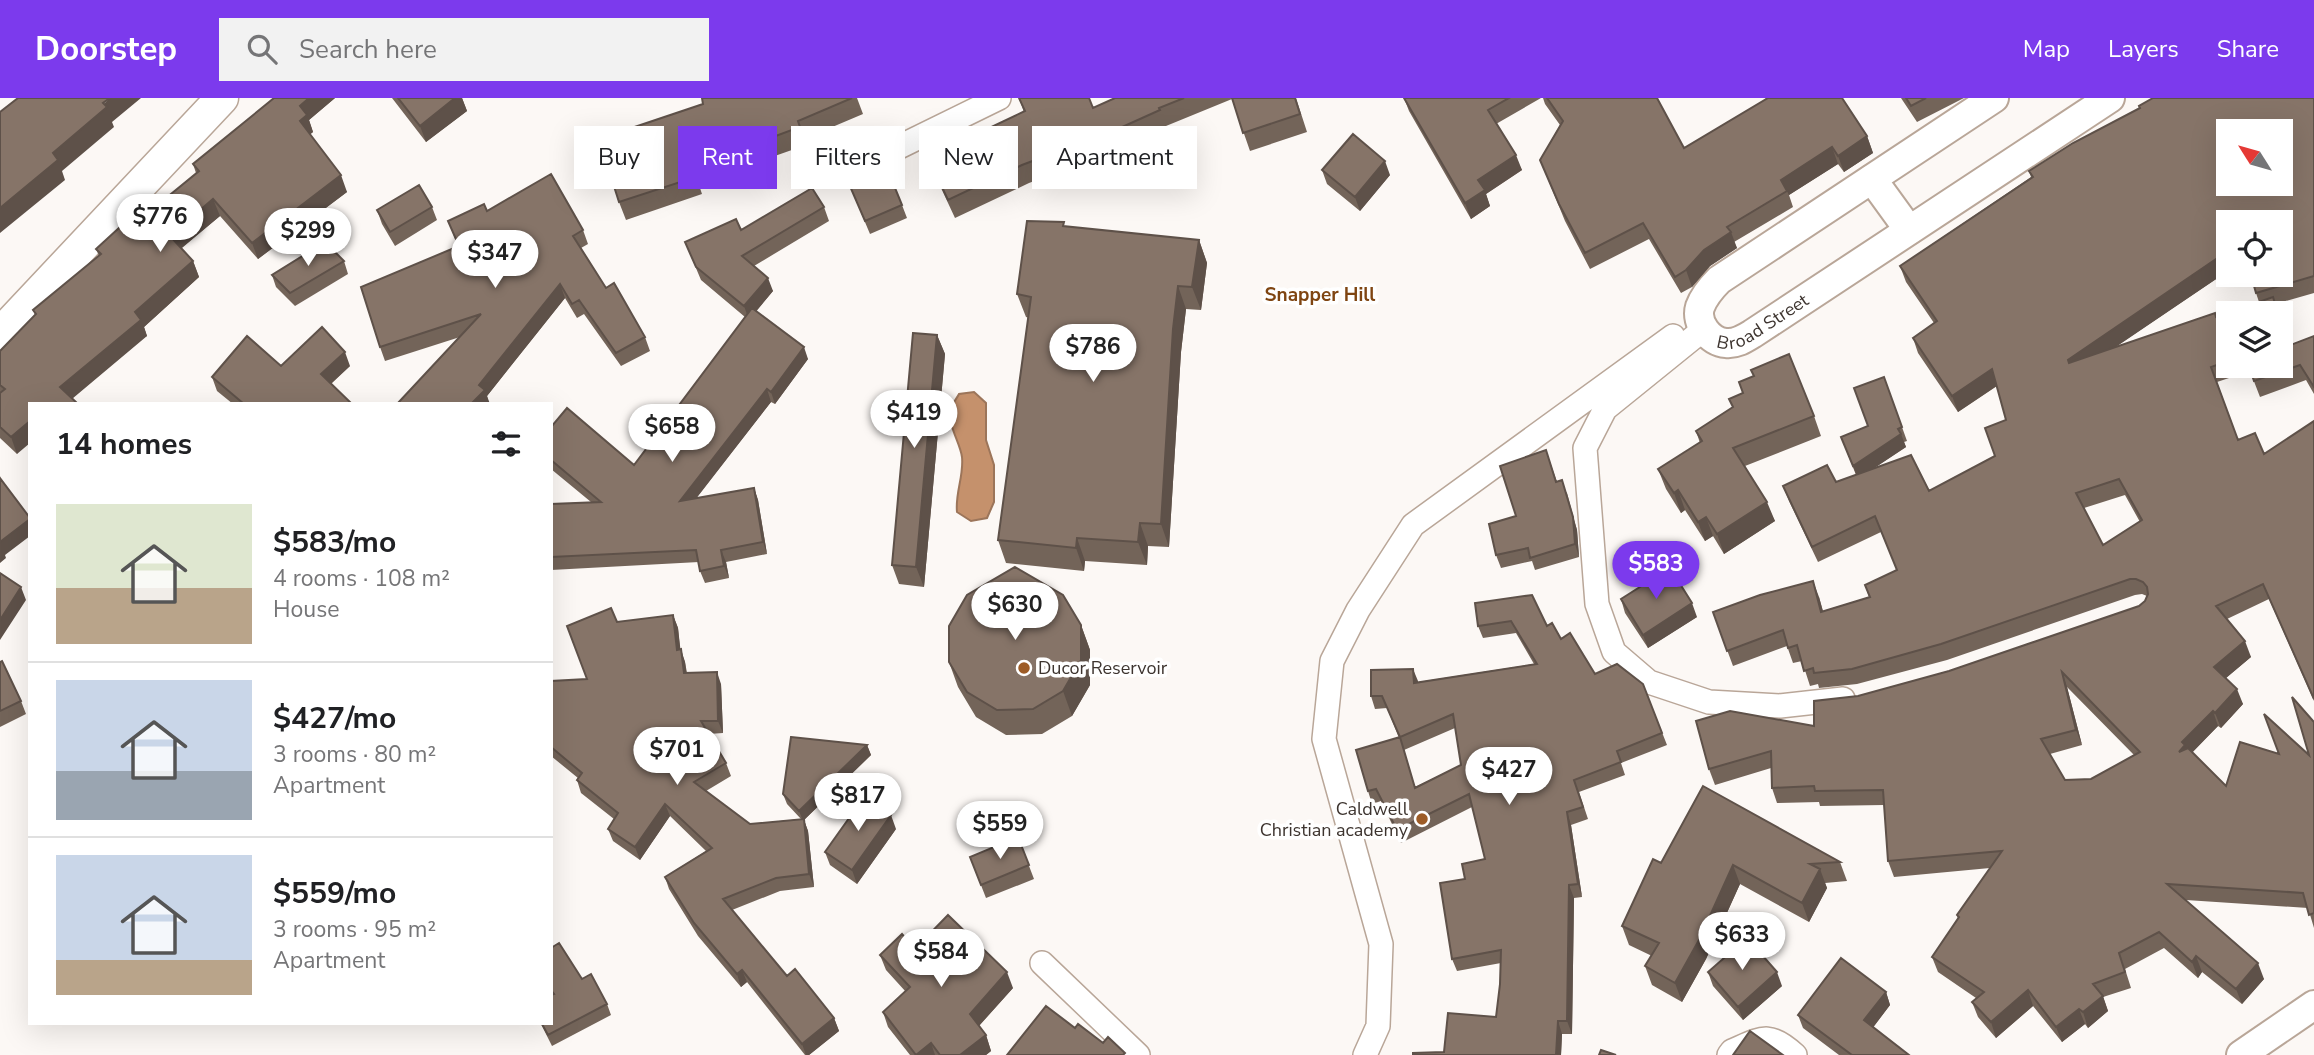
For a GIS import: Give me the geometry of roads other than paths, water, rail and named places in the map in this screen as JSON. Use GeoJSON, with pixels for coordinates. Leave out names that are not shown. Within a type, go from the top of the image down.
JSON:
{"type":"FeatureCollection","features":[{"type":"Feature","properties":{"kind":"main road"},"geometry":{"type":"LineString","coordinates":[[0,334],[222,98]]}},
{"type":"Feature","properties":{"kind":"street"},"geometry":{"type":"LineString","coordinates":[[905,144],[999,98]]}},
{"type":"Feature","properties":{"kind":"street","name":"Broad Street"},"geometry":{"type":"LineString","coordinates":[[1994,98],[1719,280],[1707,293],[1702,323],[1713,339],[1737,343],[2110,98]]}},
{"type":"Feature","properties":{"kind":"street"},"geometry":{"type":"LineString","coordinates":[[1872,178],[1909,230]]}},
{"type":"Feature","properties":{"kind":"street"},"geometry":{"type":"LineString","coordinates":[[1702,323],[1605,409],[1585,448],[1597,604],[1614,652],[1649,682],[1709,702],[1780,706],[1860,698]]}},
{"type":"Feature","properties":{"kind":"street"},"geometry":{"type":"LineString","coordinates":[[1365,1055],[1378,1026],[1381,944],[1324,739],[1332,661],[1358,610],[1413,525],[1702,323]]}},
{"type":"Feature","properties":{"kind":"street"},"geometry":{"type":"LineString","coordinates":[[1042,962],[1138,1055]]}},
{"type":"Feature","properties":{"kind":"street"},"geometry":{"type":"LineString","coordinates":[[2241,1055],[2314,1005]]}},
{"type":"Feature","properties":{"kind":"street"},"geometry":{"type":"LineString","coordinates":[[1730,1055],[1732,1051],[1761,1038],[1779,1041],[1795,1055]]}},
{"type":"Feature","properties":{"kind":"place","name":"Ducor Reservoir"},"geometry":{"type":"Point","coordinates":[1024,668]}},
{"type":"Feature","properties":{"kind":"place","name":"Caldwell Christian academy"},"geometry":{"type":"Point","coordinates":[1422,819]}},
{"type":"Feature","properties":{"kind":"district","name":"Snapper Hill"},"geometry":{"type":"Point","coordinates":[1320,294]}}]}
